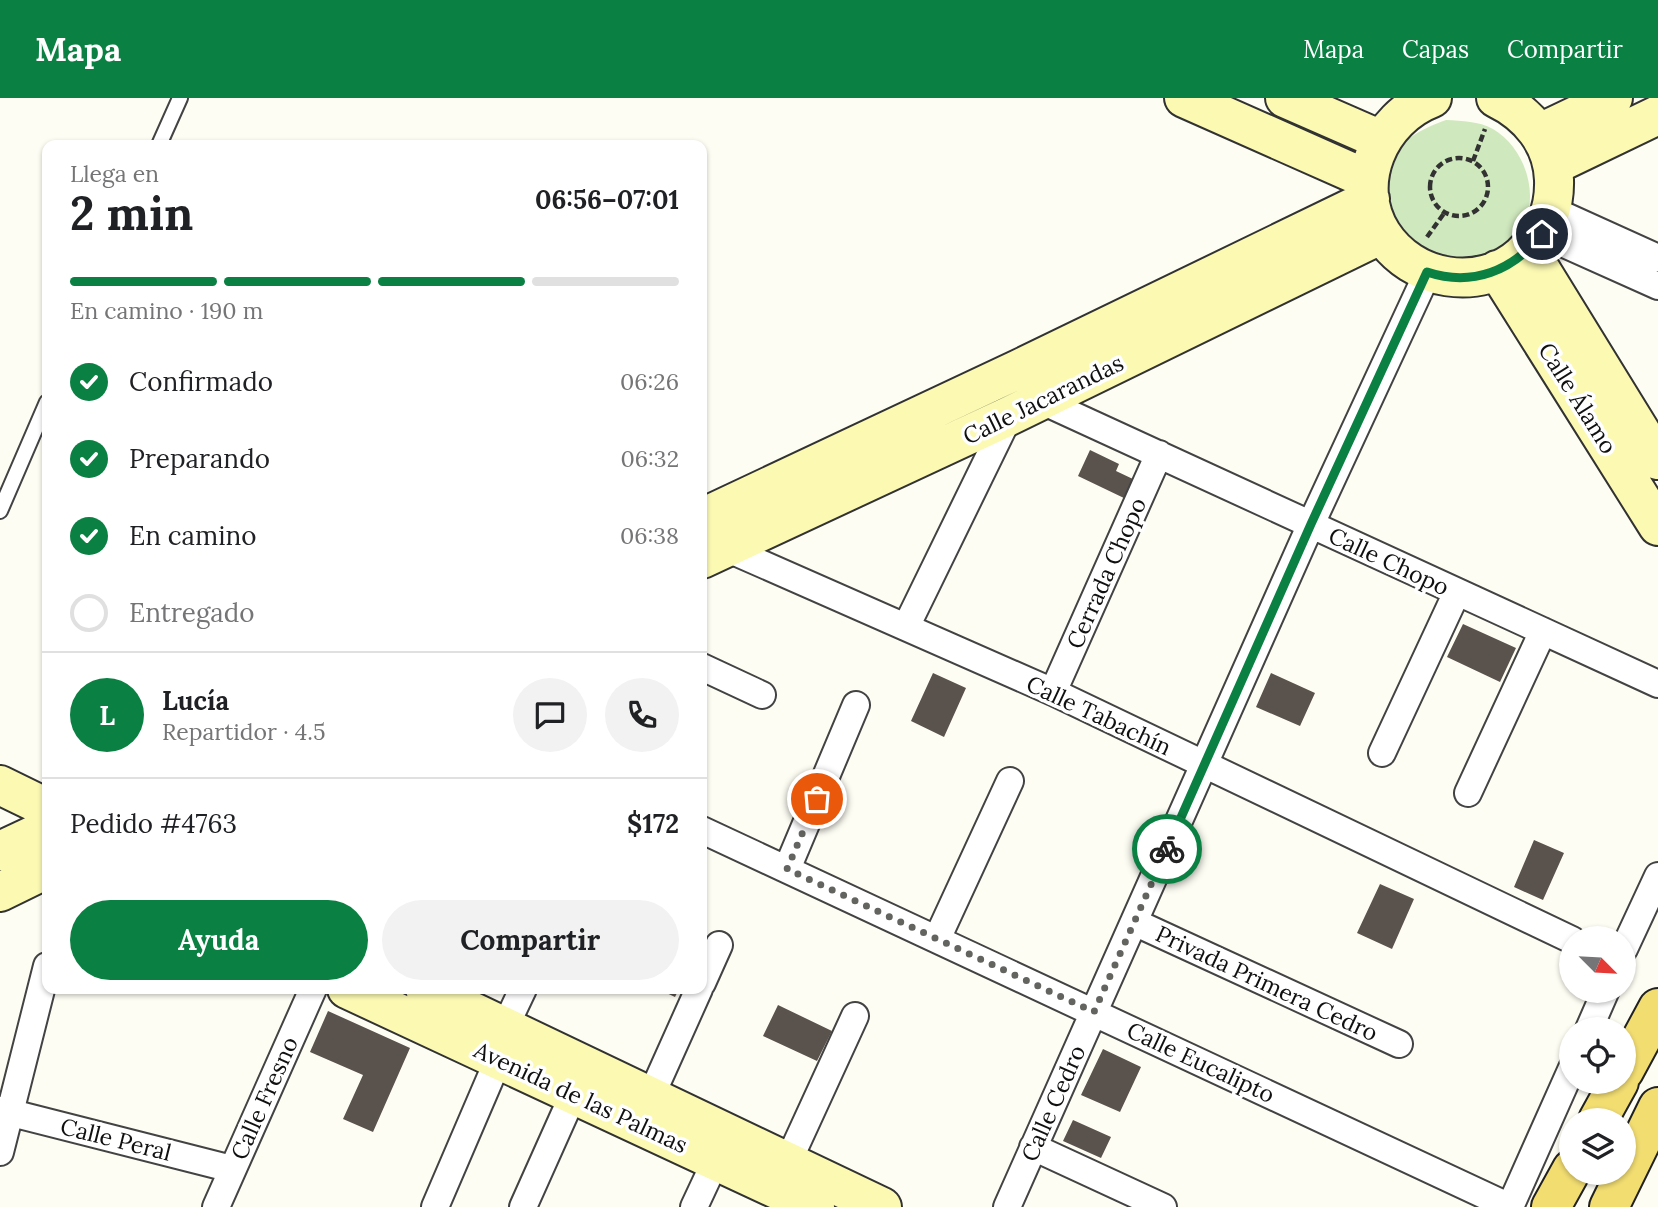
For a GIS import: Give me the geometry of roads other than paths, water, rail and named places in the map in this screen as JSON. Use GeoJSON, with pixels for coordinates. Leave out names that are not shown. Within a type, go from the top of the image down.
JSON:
{"type":"FeatureCollection","features":[{"type":"Feature","properties":{"kind":"main road"},"geometry":{"type":"LineString","coordinates":[[1636,1049],[1658,1008]]}},
{"type":"Feature","properties":{"kind":"main road"},"geometry":{"type":"LineString","coordinates":[[1609,1207],[1658,1107]]}},
{"type":"Feature","properties":{"kind":"main road"},"geometry":{"type":"LineString","coordinates":[[1637,1207],[1658,1167]]}},
{"type":"Feature","properties":{"kind":"main road"},"geometry":{"type":"LineString","coordinates":[[1551,1207],[1563,1185]]}},
{"type":"Feature","properties":{"kind":"street"},"geometry":{"type":"LineString","coordinates":[[1184,98],[1374,204]]}},
{"type":"Feature","properties":{"kind":"street"},"geometry":{"type":"LineString","coordinates":[[1285,98],[1402,110],[1373,159],[1374,204],[1398,253],[1427,272],[1462,279],[1486,275],[1530,241],[1555,192],[1547,149],[1521,113],[1496,98]]}},
{"type":"Feature","properties":{"kind":"street"},"geometry":{"type":"LineString","coordinates":[[1547,149],[1608,99]]}},
{"type":"Feature","properties":{"kind":"street"},"geometry":{"type":"LineString","coordinates":[[1547,149],[1658,114]]}},
{"type":"Feature","properties":{"kind":"street","name":"Calle Jacarandas"},"geometry":{"type":"LineString","coordinates":[[707,516],[1374,204]]}},
{"type":"Feature","properties":{"kind":"street","name":"Calle Jacarandas"},"geometry":{"type":"LineString","coordinates":[[710,545],[1025,408],[1374,204]]}},
{"type":"Feature","properties":{"kind":"street"},"geometry":{"type":"LineString","coordinates":[[1530,241],[1658,258]]}},
{"type":"Feature","properties":{"kind":"street"},"geometry":{"type":"LineString","coordinates":[[1530,241],[1658,286]]}},
{"type":"Feature","properties":{"kind":"street","name":"Calle Álamo"},"geometry":{"type":"LineString","coordinates":[[1530,241],[1658,460]]}},
{"type":"Feature","properties":{"kind":"street","name":"Calle Álamo"},"geometry":{"type":"LineString","coordinates":[[1530,241],[1658,526]]}},
{"type":"Feature","properties":{"kind":"street","name":"Calle Cedro"},"geometry":{"type":"LineString","coordinates":[[1007,1207],[1311,524],[1427,272]]}},
{"type":"Feature","properties":{"kind":"street","name":"Calle Chopo"},"geometry":{"type":"LineString","coordinates":[[1019,369],[1025,408],[1158,454],[1658,684]]}},
{"type":"Feature","properties":{"kind":"street"},"geometry":{"type":"LineString","coordinates":[[906,627],[1025,408]]}},
{"type":"Feature","properties":{"kind":"street","name":"Cerrada Chopo"},"geometry":{"type":"LineString","coordinates":[[1053,692],[1158,454]]}},
{"type":"Feature","properties":{"kind":"street","name":"Calle Tabachín"},"geometry":{"type":"LineString","coordinates":[[710,545],[1053,692],[1559,934]]}},
{"type":"Feature","properties":{"kind":"street"},"geometry":{"type":"LineString","coordinates":[[1382,753],[1457,592]]}},
{"type":"Feature","properties":{"kind":"street"},"geometry":{"type":"LineString","coordinates":[[1468,793],[1543,631]]}},
{"type":"Feature","properties":{"kind":"street"},"geometry":{"type":"LineString","coordinates":[[707,669],[762,695]]}},
{"type":"Feature","properties":{"kind":"street"},"geometry":{"type":"LineString","coordinates":[[787,869],[856,705]]}},
{"type":"Feature","properties":{"kind":"street"},"geometry":{"type":"LineString","coordinates":[[937,939],[1010,781]]}},
{"type":"Feature","properties":{"kind":"street"},"geometry":{"type":"LineString","coordinates":[[0,785],[32,837],[0,892]]}},
{"type":"Feature","properties":{"kind":"street","name":"Calle Eucalipto"},"geometry":{"type":"LineString","coordinates":[[707,832],[1510,1207]]}},
{"type":"Feature","properties":{"kind":"street"},"geometry":{"type":"LineString","coordinates":[[1635,926],[1658,876]]}},
{"type":"Feature","properties":{"kind":"street","name":"Privada Primera Cedro"},"geometry":{"type":"LineString","coordinates":[[1134,922],[1399,1044]]}},
{"type":"Feature","properties":{"kind":"street"},"geometry":{"type":"LineString","coordinates":[[707,972],[719,945]]}},
{"type":"Feature","properties":{"kind":"street"},"geometry":{"type":"LineString","coordinates":[[0,1152],[6,1112],[42,984]]}},
{"type":"Feature","properties":{"kind":"street","name":"Calle Fresno"},"geometry":{"type":"LineString","coordinates":[[216,1207],[311,994]]}},
{"type":"Feature","properties":{"kind":"street","name":"Avenida de las Palmas"},"geometry":{"type":"LineString","coordinates":[[362,994],[651,1096],[882,1207]]}},
{"type":"Feature","properties":{"kind":"street","name":"Avenida de las Palmas"},"geometry":{"type":"LineString","coordinates":[[432,994],[574,1093],[815,1207]]}},
{"type":"Feature","properties":{"kind":"street"},"geometry":{"type":"LineString","coordinates":[[435,1207],[521,994]]}},
{"type":"Feature","properties":{"kind":"street"},"geometry":{"type":"LineString","coordinates":[[651,1096],[697,994]]}},
{"type":"Feature","properties":{"kind":"street"},"geometry":{"type":"LineString","coordinates":[[788,1162],[855,1016]]}},
{"type":"Feature","properties":{"kind":"street"},"geometry":{"type":"LineString","coordinates":[[523,1207],[574,1093]]}},
{"type":"Feature","properties":{"kind":"street"},"geometry":{"type":"LineString","coordinates":[[1510,1207],[1560,1094]]}},
{"type":"Feature","properties":{"kind":"street","name":"Calle Peral"},"geometry":{"type":"LineString","coordinates":[[6,1112],[232,1169]]}},
{"type":"Feature","properties":{"kind":"street"},"geometry":{"type":"LineString","coordinates":[[1033,1147],[1163,1207]]}},
{"type":"Feature","properties":{"kind":"street"},"geometry":{"type":"LineString","coordinates":[[694,1207],[716,1160]]}},
{"type":"Feature","properties":{"kind":"lane"},"geometry":{"type":"LineString","coordinates":[[161,140],[180,98]]}},
{"type":"Feature","properties":{"kind":"lane"},"geometry":{"type":"LineString","coordinates":[[0,511],[42,414]]}}]}
